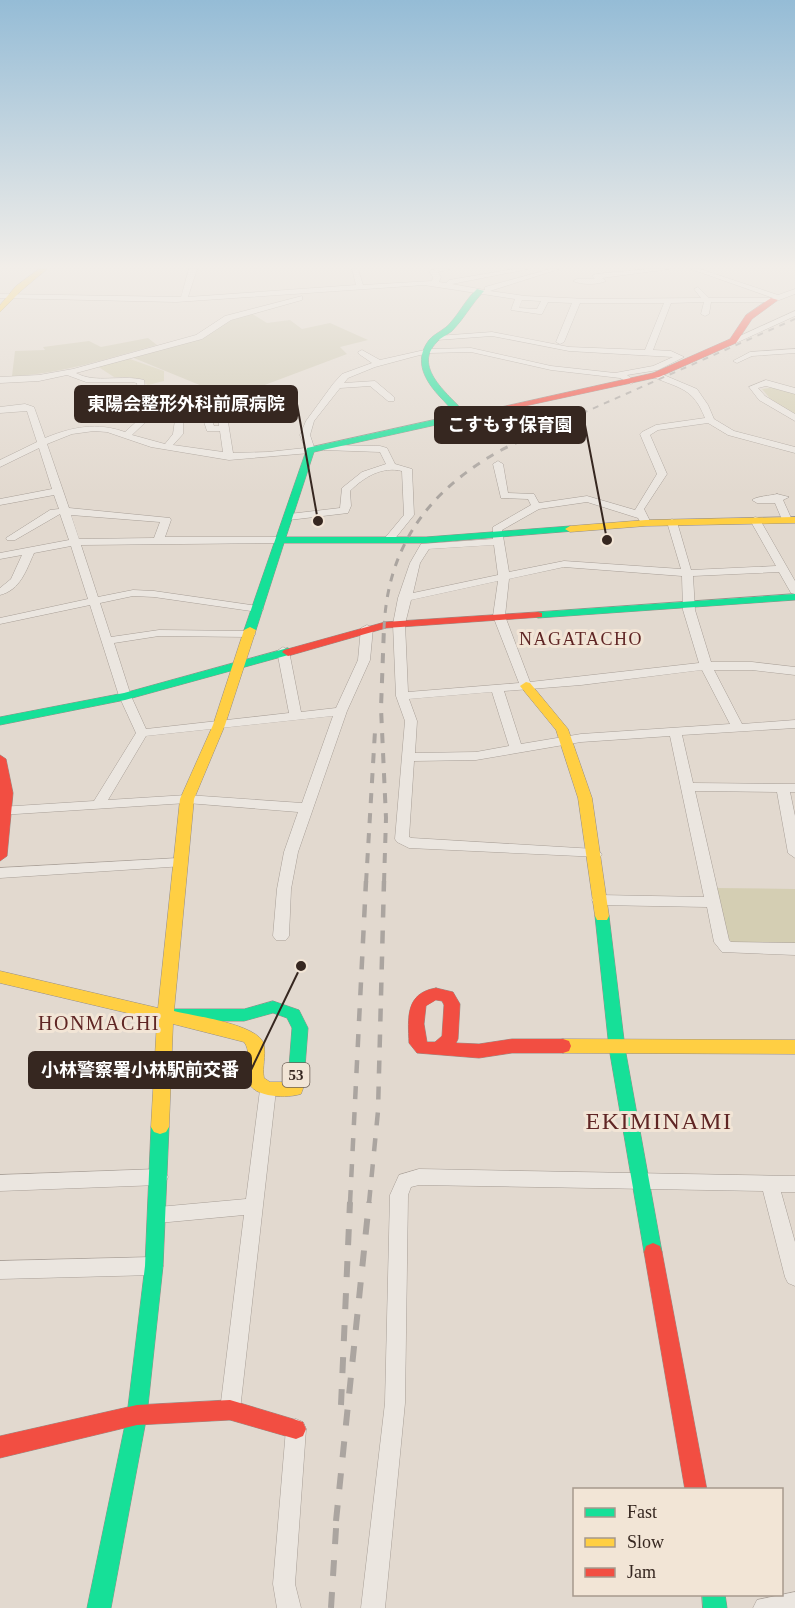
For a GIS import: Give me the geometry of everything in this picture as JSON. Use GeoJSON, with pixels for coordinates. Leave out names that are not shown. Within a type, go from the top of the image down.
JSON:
{"type":"FeatureCollection","features":[{"type":"Feature","properties":{"kind":"main road"},"geometry":{"type":"LineString","coordinates":[[430,344],[423,367],[425,374],[465,417]]}},
{"type":"Feature","properties":{"kind":"main road"},"geometry":{"type":"LineString","coordinates":[[99,1608],[137,1415],[154,1266],[166,1015],[187,799],[219,725],[310,450],[366,444],[465,417],[656,375],[725,344]]}},
{"type":"Feature","properties":{"kind":"main road"},"geometry":{"type":"LineString","coordinates":[[282,540],[498,539],[643,519],[672,522],[791,520]]}},
{"type":"Feature","properties":{"kind":"main road"},"geometry":{"type":"LineString","coordinates":[[0,721],[125,696],[367,628],[499,616],[795,597]]}},
{"type":"Feature","properties":{"kind":"main road"},"geometry":{"type":"LineString","coordinates":[[526,686],[557,721],[568,740],[585,798],[595,854],[617,1048],[696,1488]]}},
{"type":"Feature","properties":{"kind":"main road"},"geometry":{"type":"LineString","coordinates":[[0,759],[6,793],[0,856]]}},
{"type":"Feature","properties":{"kind":"main road","name":"53"},"geometry":{"type":"LineString","coordinates":[[0,976],[250,1037],[256,1045],[254,1082],[268,1090],[295,1089],[300,1028],[293,1014],[273,1007],[244,1016],[166,1015]]}},
{"type":"Feature","properties":{"kind":"main road"},"geometry":{"type":"LineString","coordinates":[[439,1048],[450,1039],[452,1004],[447,996],[432,993],[419,1000],[417,1043],[423,1048],[479,1050],[512,1046]]}},
{"type":"Feature","properties":{"kind":"main road"},"geometry":{"type":"LineString","coordinates":[[451,1020],[459,1033],[471,1040],[512,1046],[795,1047]]}},
{"type":"Feature","properties":{"kind":"main road"},"geometry":{"type":"LineString","coordinates":[[0,1447],[137,1415],[230,1410],[296,1429]]}},
{"type":"Feature","properties":{"kind":"street"},"geometry":{"type":"LineString","coordinates":[[0,380],[70,373],[174,344]]}},
{"type":"Feature","properties":{"kind":"street"},"geometry":{"type":"LineString","coordinates":[[544,344],[606,352],[671,353],[680,357],[654,368],[615,375]]}},
{"type":"Feature","properties":{"kind":"street"},"geometry":{"type":"LineString","coordinates":[[648,351],[651,344]]}},
{"type":"Feature","properties":{"kind":"street"},"geometry":{"type":"LineString","coordinates":[[0,464],[43,444],[85,429],[101,428],[167,447],[228,457],[279,455],[310,450],[305,435],[310,421],[345,376],[378,363],[429,351],[479,351],[550,368],[626,377],[631,381]]}},
{"type":"Feature","properties":{"kind":"street"},"geometry":{"type":"LineString","coordinates":[[737,361],[750,354],[795,351]]}},
{"type":"Feature","properties":{"kind":"street"},"geometry":{"type":"LineString","coordinates":[[362,352],[378,363]]}},
{"type":"Feature","properties":{"kind":"street"},"geometry":{"type":"LineString","coordinates":[[70,373],[76,378],[88,380],[141,382],[143,404],[151,413],[127,435]]}},
{"type":"Feature","properties":{"kind":"street"},"geometry":{"type":"LineString","coordinates":[[656,375],[694,391],[704,405],[710,420],[731,433],[795,450]]}},
{"type":"Feature","properties":{"kind":"street"},"geometry":{"type":"LineString","coordinates":[[336,386],[372,383],[391,399]]}},
{"type":"Feature","properties":{"kind":"street"},"geometry":{"type":"LineString","coordinates":[[795,391],[766,383],[753,387],[762,398],[795,418]]}},
{"type":"Feature","properties":{"kind":"street"},"geometry":{"type":"LineString","coordinates":[[200,396],[210,429],[225,429]]}},
{"type":"Feature","properties":{"kind":"street"},"geometry":{"type":"LineString","coordinates":[[219,397],[228,457]]}},
{"type":"Feature","properties":{"kind":"street"},"geometry":{"type":"LineString","coordinates":[[0,410],[30,408],[125,696],[142,733]]}},
{"type":"Feature","properties":{"kind":"street"},"geometry":{"type":"LineString","coordinates":[[223,414],[243,412]]}},
{"type":"Feature","properties":{"kind":"street"},"geometry":{"type":"LineString","coordinates":[[167,447],[178,434],[179,420]]}},
{"type":"Feature","properties":{"kind":"street"},"geometry":{"type":"LineString","coordinates":[[643,519],[639,509],[662,474],[645,434],[656,428],[710,420]]}},
{"type":"Feature","properties":{"kind":"street"},"geometry":{"type":"LineString","coordinates":[[366,444],[384,450],[391,465]]}},
{"type":"Feature","properties":{"kind":"street"},"geometry":{"type":"LineString","coordinates":[[498,464],[504,496],[531,496],[536,506]]}},
{"type":"Feature","properties":{"kind":"street"},"geometry":{"type":"LineString","coordinates":[[289,517],[344,511],[345,490],[356,479],[391,465],[407,470],[409,515],[389,539]]}},
{"type":"Feature","properties":{"kind":"street"},"geometry":{"type":"LineString","coordinates":[[0,502],[59,491]]}},
{"type":"Feature","properties":{"kind":"street"},"geometry":{"type":"LineString","coordinates":[[526,686],[499,616],[504,576],[497,529],[536,506],[587,499],[643,519]]}},
{"type":"Feature","properties":{"kind":"street"},"geometry":{"type":"LineString","coordinates":[[757,501],[781,499],[791,520]]}},
{"type":"Feature","properties":{"kind":"street"},"geometry":{"type":"LineString","coordinates":[[11,538],[54,512],[65,511],[166,520],[158,541]]}},
{"type":"Feature","properties":{"kind":"street"},"geometry":{"type":"LineString","coordinates":[[755,520],[787,571],[795,591]]}},
{"type":"Feature","properties":{"kind":"street"},"geometry":{"type":"LineString","coordinates":[[672,522],[687,573],[689,605],[706,666],[738,727]]}},
{"type":"Feature","properties":{"kind":"street"},"geometry":{"type":"LineString","coordinates":[[0,533],[26,542],[33,549]]}},
{"type":"Feature","properties":{"kind":"street"},"geometry":{"type":"LineString","coordinates":[[498,539],[423,547],[415,562],[399,624],[402,696],[411,721],[406,757],[402,837],[404,842],[595,854]]}},
{"type":"Feature","properties":{"kind":"street"},"geometry":{"type":"LineString","coordinates":[[0,556],[75,542],[282,540]]}},
{"type":"Feature","properties":{"kind":"street"},"geometry":{"type":"LineString","coordinates":[[0,592],[7,590],[14,583],[33,549]]}},
{"type":"Feature","properties":{"kind":"street"},"geometry":{"type":"LineString","coordinates":[[404,598],[504,576],[577,564],[687,573],[787,571]]}},
{"type":"Feature","properties":{"kind":"street"},"geometry":{"type":"LineString","coordinates":[[0,621],[133,593],[258,609]]}},
{"type":"Feature","properties":{"kind":"street"},"geometry":{"type":"LineString","coordinates":[[281,936],[284,889],[291,852],[341,711],[364,660],[367,628]]}},
{"type":"Feature","properties":{"kind":"street"},"geometry":{"type":"LineString","coordinates":[[107,640],[159,633],[203,631],[250,634]]}},
{"type":"Feature","properties":{"kind":"street"},"geometry":{"type":"LineString","coordinates":[[283,651],[296,716]]}},
{"type":"Feature","properties":{"kind":"street"},"geometry":{"type":"LineString","coordinates":[[402,696],[497,689],[706,666],[752,666],[795,671]]}},
{"type":"Feature","properties":{"kind":"street"},"geometry":{"type":"LineString","coordinates":[[497,689],[516,749]]}},
{"type":"Feature","properties":{"kind":"street"},"geometry":{"type":"LineString","coordinates":[[142,733],[341,711]]}},
{"type":"Feature","properties":{"kind":"street"},"geometry":{"type":"LineString","coordinates":[[406,757],[476,756],[568,740],[795,724]]}},
{"type":"Feature","properties":{"kind":"street"},"geometry":{"type":"LineString","coordinates":[[675,732],[722,942],[727,948],[795,949]]}},
{"type":"Feature","properties":{"kind":"street"},"geometry":{"type":"LineString","coordinates":[[98,805],[142,733]]}},
{"type":"Feature","properties":{"kind":"street"},"geometry":{"type":"LineString","coordinates":[[687,788],[789,788],[795,853]]}},
{"type":"Feature","properties":{"kind":"street"},"geometry":{"type":"LineString","coordinates":[[3,811],[187,799],[305,808]]}},
{"type":"Feature","properties":{"kind":"street"},"geometry":{"type":"LineString","coordinates":[[0,873],[179,863]]}},
{"type":"Feature","properties":{"kind":"street"},"geometry":{"type":"LineString","coordinates":[[600,900],[713,902]]}},
{"type":"Feature","properties":{"kind":"street"},"geometry":{"type":"LineString","coordinates":[[230,1410],[268,1090]]}},
{"type":"Feature","properties":{"kind":"street"},"geometry":{"type":"LineString","coordinates":[[0,1184],[159,1177]]}},
{"type":"Feature","properties":{"kind":"street"},"geometry":{"type":"LineString","coordinates":[[373,1608],[395,1403],[401,1187],[405,1182],[419,1177],[795,1184]]}},
{"type":"Feature","properties":{"kind":"street"},"geometry":{"type":"LineString","coordinates":[[770,1184],[795,1277]]}},
{"type":"Feature","properties":{"kind":"street"},"geometry":{"type":"LineString","coordinates":[[158,1215],[255,1206]]}},
{"type":"Feature","properties":{"kind":"street"},"geometry":{"type":"LineString","coordinates":[[0,1270],[154,1266]]}},
{"type":"Feature","properties":{"kind":"street"},"geometry":{"type":"LineString","coordinates":[[289,1608],[284,1584],[296,1429]]}},
{"type":"Feature","properties":{"kind":"street"},"geometry":{"type":"LineString","coordinates":[[765,1608],[795,1603]]}},
{"type":"Feature","properties":{"kind":"shaded area"},"geometry":{"type":"Polygon","coordinates":[[[66,344],[95,344],[101,347],[116,344],[157,345],[67,369],[12,376],[15,351],[45,350],[43,347],[66,344]]]}},
{"type":"Feature","properties":{"kind":"shaded area"},"geometry":{"type":"Polygon","coordinates":[[[175,344],[352,344],[340,347],[347,354],[251,390],[202,386],[129,356],[175,344]]]}},
{"type":"Feature","properties":{"kind":"shaded area"},"geometry":{"type":"Polygon","coordinates":[[[127,358],[164,371],[164,381],[148,385],[130,377],[114,377],[97,366],[127,358]]]}},
{"type":"Feature","properties":{"kind":"shaded area"},"geometry":{"type":"Polygon","coordinates":[[[777,387],[795,393],[795,414],[773,402],[762,389],[777,387]]]}},
{"type":"Feature","properties":{"kind":"shaded area"},"geometry":{"type":"Polygon","coordinates":[[[714,888],[795,889],[795,946],[730,944],[714,888]]]}},
{"type":"Feature","properties":{"kind":"railway"},"geometry":{"type":"LineString","coordinates":[[549,428],[738,344]]}},
{"type":"Feature","properties":{"kind":"railway"},"geometry":{"type":"LineString","coordinates":[[384,629],[392,576],[412,530],[426,510],[443,492],[486,459],[552,427]]}},
{"type":"Feature","properties":{"kind":"railway"},"geometry":{"type":"LineString","coordinates":[[384,627],[381,708],[386,818],[384,883]]}},
{"type":"Feature","properties":{"kind":"railway"},"geometry":{"type":"LineString","coordinates":[[366,883],[375,731]]}},
{"type":"Feature","properties":{"kind":"railway"},"geometry":{"type":"LineString","coordinates":[[350,1203],[366,881]]}},
{"type":"Feature","properties":{"kind":"railway"},"geometry":{"type":"LineString","coordinates":[[369,1203],[378,1111],[384,881]]}},
{"type":"Feature","properties":{"kind":"railway"},"geometry":{"type":"LineString","coordinates":[[341,1405],[350,1202]]}},
{"type":"Feature","properties":{"kind":"railway"},"geometry":{"type":"LineString","coordinates":[[336,1521],[369,1202]]}},
{"type":"Feature","properties":{"kind":"railway"},"geometry":{"type":"LineString","coordinates":[[331,1608],[337,1513]]}},
{"type":"Feature","properties":{"kind":"traffic: fast"},"geometry":{"type":"LineString","coordinates":[[431,344],[424,362],[427,373],[432,383],[465,417]]}},
{"type":"Feature","properties":{"kind":"traffic: fast"},"geometry":{"type":"LineString","coordinates":[[250,630],[310,450],[451,419]]}},
{"type":"Feature","properties":{"kind":"traffic: fast"},"geometry":{"type":"LineString","coordinates":[[282,540],[426,540],[570,529]]}},
{"type":"Feature","properties":{"kind":"traffic: fast"},"geometry":{"type":"LineString","coordinates":[[538,615],[795,597]]}},
{"type":"Feature","properties":{"kind":"traffic: fast"},"geometry":{"type":"LineString","coordinates":[[0,721],[125,696],[288,652]]}},
{"type":"Feature","properties":{"kind":"traffic: fast"},"geometry":{"type":"LineString","coordinates":[[602,916],[617,1048],[653,1252]]}},
{"type":"Feature","properties":{"kind":"traffic: fast"},"geometry":{"type":"LineString","coordinates":[[166,1015],[244,1015],[273,1007],[293,1014],[300,1028],[296,1080]]}},
{"type":"Feature","properties":{"kind":"traffic: fast"},"geometry":{"type":"LineString","coordinates":[[99,1608],[137,1415],[154,1266],[160,1127]]}},
{"type":"Feature","properties":{"kind":"traffic: fast"},"geometry":{"type":"LineString","coordinates":[[713,1596],[715,1608]]}},
{"type":"Feature","properties":{"kind":"traffic: slow"},"geometry":{"type":"LineString","coordinates":[[570,529],[646,523],[795,520]]}},
{"type":"Feature","properties":{"kind":"traffic: slow"},"geometry":{"type":"LineString","coordinates":[[160,1127],[167,981],[187,799],[219,725],[250,630]]}},
{"type":"Feature","properties":{"kind":"traffic: slow"},"geometry":{"type":"LineString","coordinates":[[526,686],[562,729],[585,798],[602,916]]}},
{"type":"Feature","properties":{"kind":"traffic: slow"},"geometry":{"type":"LineString","coordinates":[[0,977],[240,1033],[250,1037],[256,1045],[254,1069],[258,1083],[270,1089],[295,1089],[296,1080]]}},
{"type":"Feature","properties":{"kind":"traffic: slow"},"geometry":{"type":"LineString","coordinates":[[563,1046],[795,1047]]}},
{"type":"Feature","properties":{"kind":"traffic: jam"},"geometry":{"type":"LineString","coordinates":[[451,419],[656,375],[726,344]]}},
{"type":"Feature","properties":{"kind":"traffic: jam"},"geometry":{"type":"LineString","coordinates":[[288,652],[385,625],[538,615]]}},
{"type":"Feature","properties":{"kind":"traffic: jam"},"geometry":{"type":"LineString","coordinates":[[0,759],[6,793],[0,856]]}},
{"type":"Feature","properties":{"kind":"traffic: jam"},"geometry":{"type":"LineString","coordinates":[[439,1048],[450,1039],[452,1004],[447,996],[427,995],[418,1006],[416,1024],[417,1043],[423,1048],[479,1051],[512,1046],[563,1046]]}},
{"type":"Feature","properties":{"kind":"traffic: jam"},"geometry":{"type":"LineString","coordinates":[[653,1252],[696,1488]]}},
{"type":"Feature","properties":{"kind":"traffic: jam"},"geometry":{"type":"LineString","coordinates":[[0,1447],[137,1415],[230,1410],[296,1429]]}},
{"type":"Feature","properties":{"kind":"place","name":"東陽会整形外科前原病院"},"geometry":{"type":"Point","coordinates":[318,521]}},
{"type":"Feature","properties":{"kind":"place","name":"こすもす保育園"},"geometry":{"type":"Point","coordinates":[607,540]}},
{"type":"Feature","properties":{"kind":"place","name":"小林警察署小林駅前交番"},"geometry":{"type":"Point","coordinates":[301,966]}},
{"type":"Feature","properties":{"kind":"district","name":"NAGATACHO"},"geometry":{"type":"Point","coordinates":[581,639]}},
{"type":"Feature","properties":{"kind":"district","name":"HONMACHI"},"geometry":{"type":"Point","coordinates":[99,1023]}},
{"type":"Feature","properties":{"kind":"district","name":"EKIMINAMI"},"geometry":{"type":"Point","coordinates":[659,1121]}}]}
